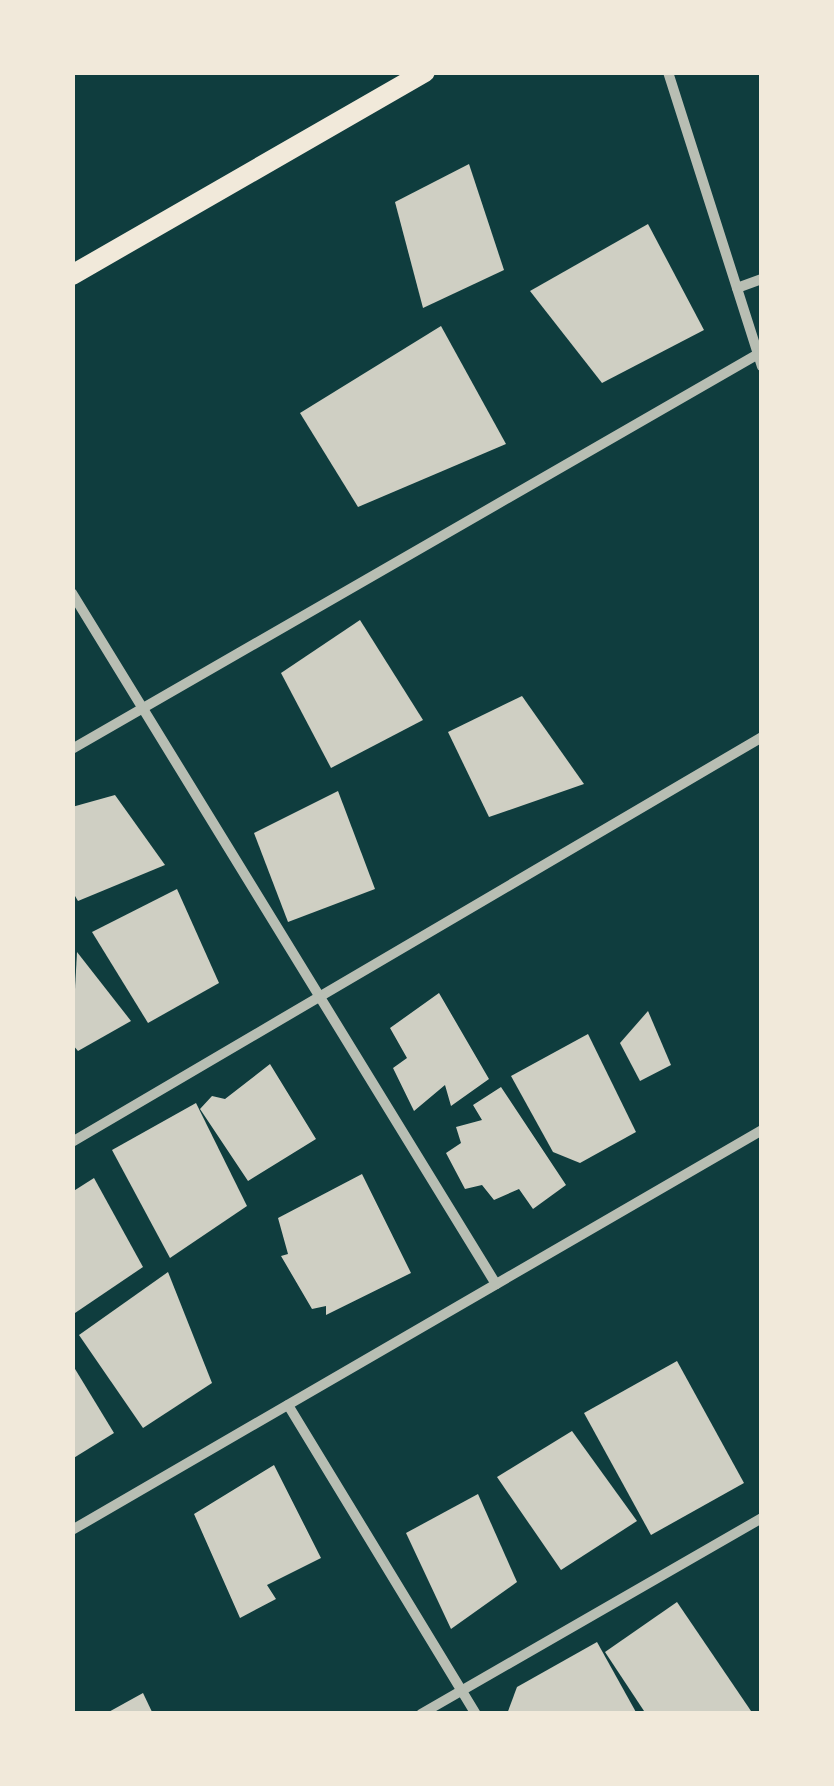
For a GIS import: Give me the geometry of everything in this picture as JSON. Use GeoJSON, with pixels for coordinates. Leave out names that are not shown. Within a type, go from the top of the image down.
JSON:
{"type":"FeatureCollection","features":[{"type":"Feature","properties":{"kind":"main road"},"geometry":{"type":"LineString","coordinates":[[72,275],[426,72]]}},
{"type":"Feature","properties":{"kind":"street"},"geometry":{"type":"LineString","coordinates":[[72,749],[760,360],[668,72]]}},
{"type":"Feature","properties":{"kind":"street"},"geometry":{"type":"LineString","coordinates":[[737,288],[762,280]]}},
{"type":"Feature","properties":{"kind":"street"},"geometry":{"type":"LineString","coordinates":[[72,593],[496,1284]]}},
{"type":"Feature","properties":{"kind":"street"},"geometry":{"type":"LineString","coordinates":[[72,1142],[762,737]]}},
{"type":"Feature","properties":{"kind":"street"},"geometry":{"type":"LineString","coordinates":[[72,1530],[762,1130]]}},
{"type":"Feature","properties":{"kind":"street"},"geometry":{"type":"LineString","coordinates":[[288,1405],[476,1714]]}},
{"type":"Feature","properties":{"kind":"street"},"geometry":{"type":"LineString","coordinates":[[421,1714],[762,1518]]}},
{"type":"Feature","properties":{"kind":"building"},"geometry":{"type":"Polygon","coordinates":[[[469,164],[504,270],[423,308],[395,202],[469,164]]]}},
{"type":"Feature","properties":{"kind":"building"},"geometry":{"type":"Polygon","coordinates":[[[648,224],[704,330],[602,383],[530,291],[648,224]]]}},
{"type":"Feature","properties":{"kind":"building"},"geometry":{"type":"Polygon","coordinates":[[[441,326],[506,444],[358,507],[300,413],[441,326]]]}},
{"type":"Feature","properties":{"kind":"building"},"geometry":{"type":"Polygon","coordinates":[[[360,620],[423,720],[331,768],[281,673],[360,620]]]}},
{"type":"Feature","properties":{"kind":"building"},"geometry":{"type":"Polygon","coordinates":[[[522,696],[584,784],[489,817],[448,732],[522,696]]]}},
{"type":"Feature","properties":{"kind":"building"},"geometry":{"type":"Polygon","coordinates":[[[338,791],[375,889],[288,922],[254,833],[338,791]]]}},
{"type":"Feature","properties":{"kind":"building"},"geometry":{"type":"Polygon","coordinates":[[[115,795],[165,865],[78,901],[72,891],[72,807],[115,795]]]}},
{"type":"Feature","properties":{"kind":"building"},"geometry":{"type":"Polygon","coordinates":[[[177,889],[219,983],[148,1023],[92,932],[177,889]]]}},
{"type":"Feature","properties":{"kind":"building"},"geometry":{"type":"Polygon","coordinates":[[[77,952],[131,1021],[78,1051],[72,1044],[77,952]]]}},
{"type":"Feature","properties":{"kind":"building"},"geometry":{"type":"Polygon","coordinates":[[[439,993],[489,1079],[451,1106],[445,1085],[414,1111],[393,1068],[407,1058],[390,1028],[439,993]]]}},
{"type":"Feature","properties":{"kind":"building"},"geometry":{"type":"Polygon","coordinates":[[[648,1011],[671,1065],[640,1081],[620,1043],[648,1011]]]}},
{"type":"Feature","properties":{"kind":"building"},"geometry":{"type":"Polygon","coordinates":[[[588,1034],[636,1132],[580,1163],[553,1152],[511,1076],[588,1034]]]}},
{"type":"Feature","properties":{"kind":"building"},"geometry":{"type":"Polygon","coordinates":[[[270,1064],[316,1139],[248,1181],[200,1109],[212,1096],[225,1099],[270,1064]]]}},
{"type":"Feature","properties":{"kind":"building"},"geometry":{"type":"Polygon","coordinates":[[[501,1087],[566,1185],[533,1209],[519,1189],[494,1200],[482,1185],[465,1189],[446,1153],[461,1143],[456,1127],[482,1120],[473,1105],[501,1087]]]}},
{"type":"Feature","properties":{"kind":"building"},"geometry":{"type":"Polygon","coordinates":[[[196,1103],[247,1206],[170,1258],[112,1150],[196,1103]]]}},
{"type":"Feature","properties":{"kind":"building"},"geometry":{"type":"Polygon","coordinates":[[[362,1174],[411,1273],[326,1315],[326,1306],[312,1309],[281,1256],[288,1254],[278,1218],[362,1174]]]}},
{"type":"Feature","properties":{"kind":"building"},"geometry":{"type":"Polygon","coordinates":[[[94,1178],[143,1267],[75,1313],[72,1192],[94,1178]]]}},
{"type":"Feature","properties":{"kind":"building"},"geometry":{"type":"Polygon","coordinates":[[[168,1272],[212,1383],[143,1428],[79,1335],[168,1272]]]}},
{"type":"Feature","properties":{"kind":"building"},"geometry":{"type":"Polygon","coordinates":[[[677,1361],[744,1483],[651,1535],[584,1413],[677,1361]]]}},
{"type":"Feature","properties":{"kind":"building"},"geometry":{"type":"Polygon","coordinates":[[[72,1364],[114,1433],[72,1459],[72,1364]]]}},
{"type":"Feature","properties":{"kind":"building"},"geometry":{"type":"Polygon","coordinates":[[[572,1431],[637,1521],[561,1570],[497,1477],[572,1431]]]}},
{"type":"Feature","properties":{"kind":"building"},"geometry":{"type":"Polygon","coordinates":[[[274,1465],[321,1558],[267,1585],[276,1599],[240,1618],[194,1514],[274,1465]]]}},
{"type":"Feature","properties":{"kind":"building"},"geometry":{"type":"Polygon","coordinates":[[[478,1494],[517,1582],[451,1629],[406,1533],[478,1494]]]}},
{"type":"Feature","properties":{"kind":"building"},"geometry":{"type":"Polygon","coordinates":[[[677,1602],[751,1711],[748,1714],[646,1714],[605,1652],[677,1602]]]}},
{"type":"Feature","properties":{"kind":"building"},"geometry":{"type":"Polygon","coordinates":[[[597,1642],[637,1714],[507,1714],[517,1687],[597,1642]]]}},
{"type":"Feature","properties":{"kind":"building"},"geometry":{"type":"Polygon","coordinates":[[[143,1693],[153,1714],[105,1714],[143,1693]]]}}]}
